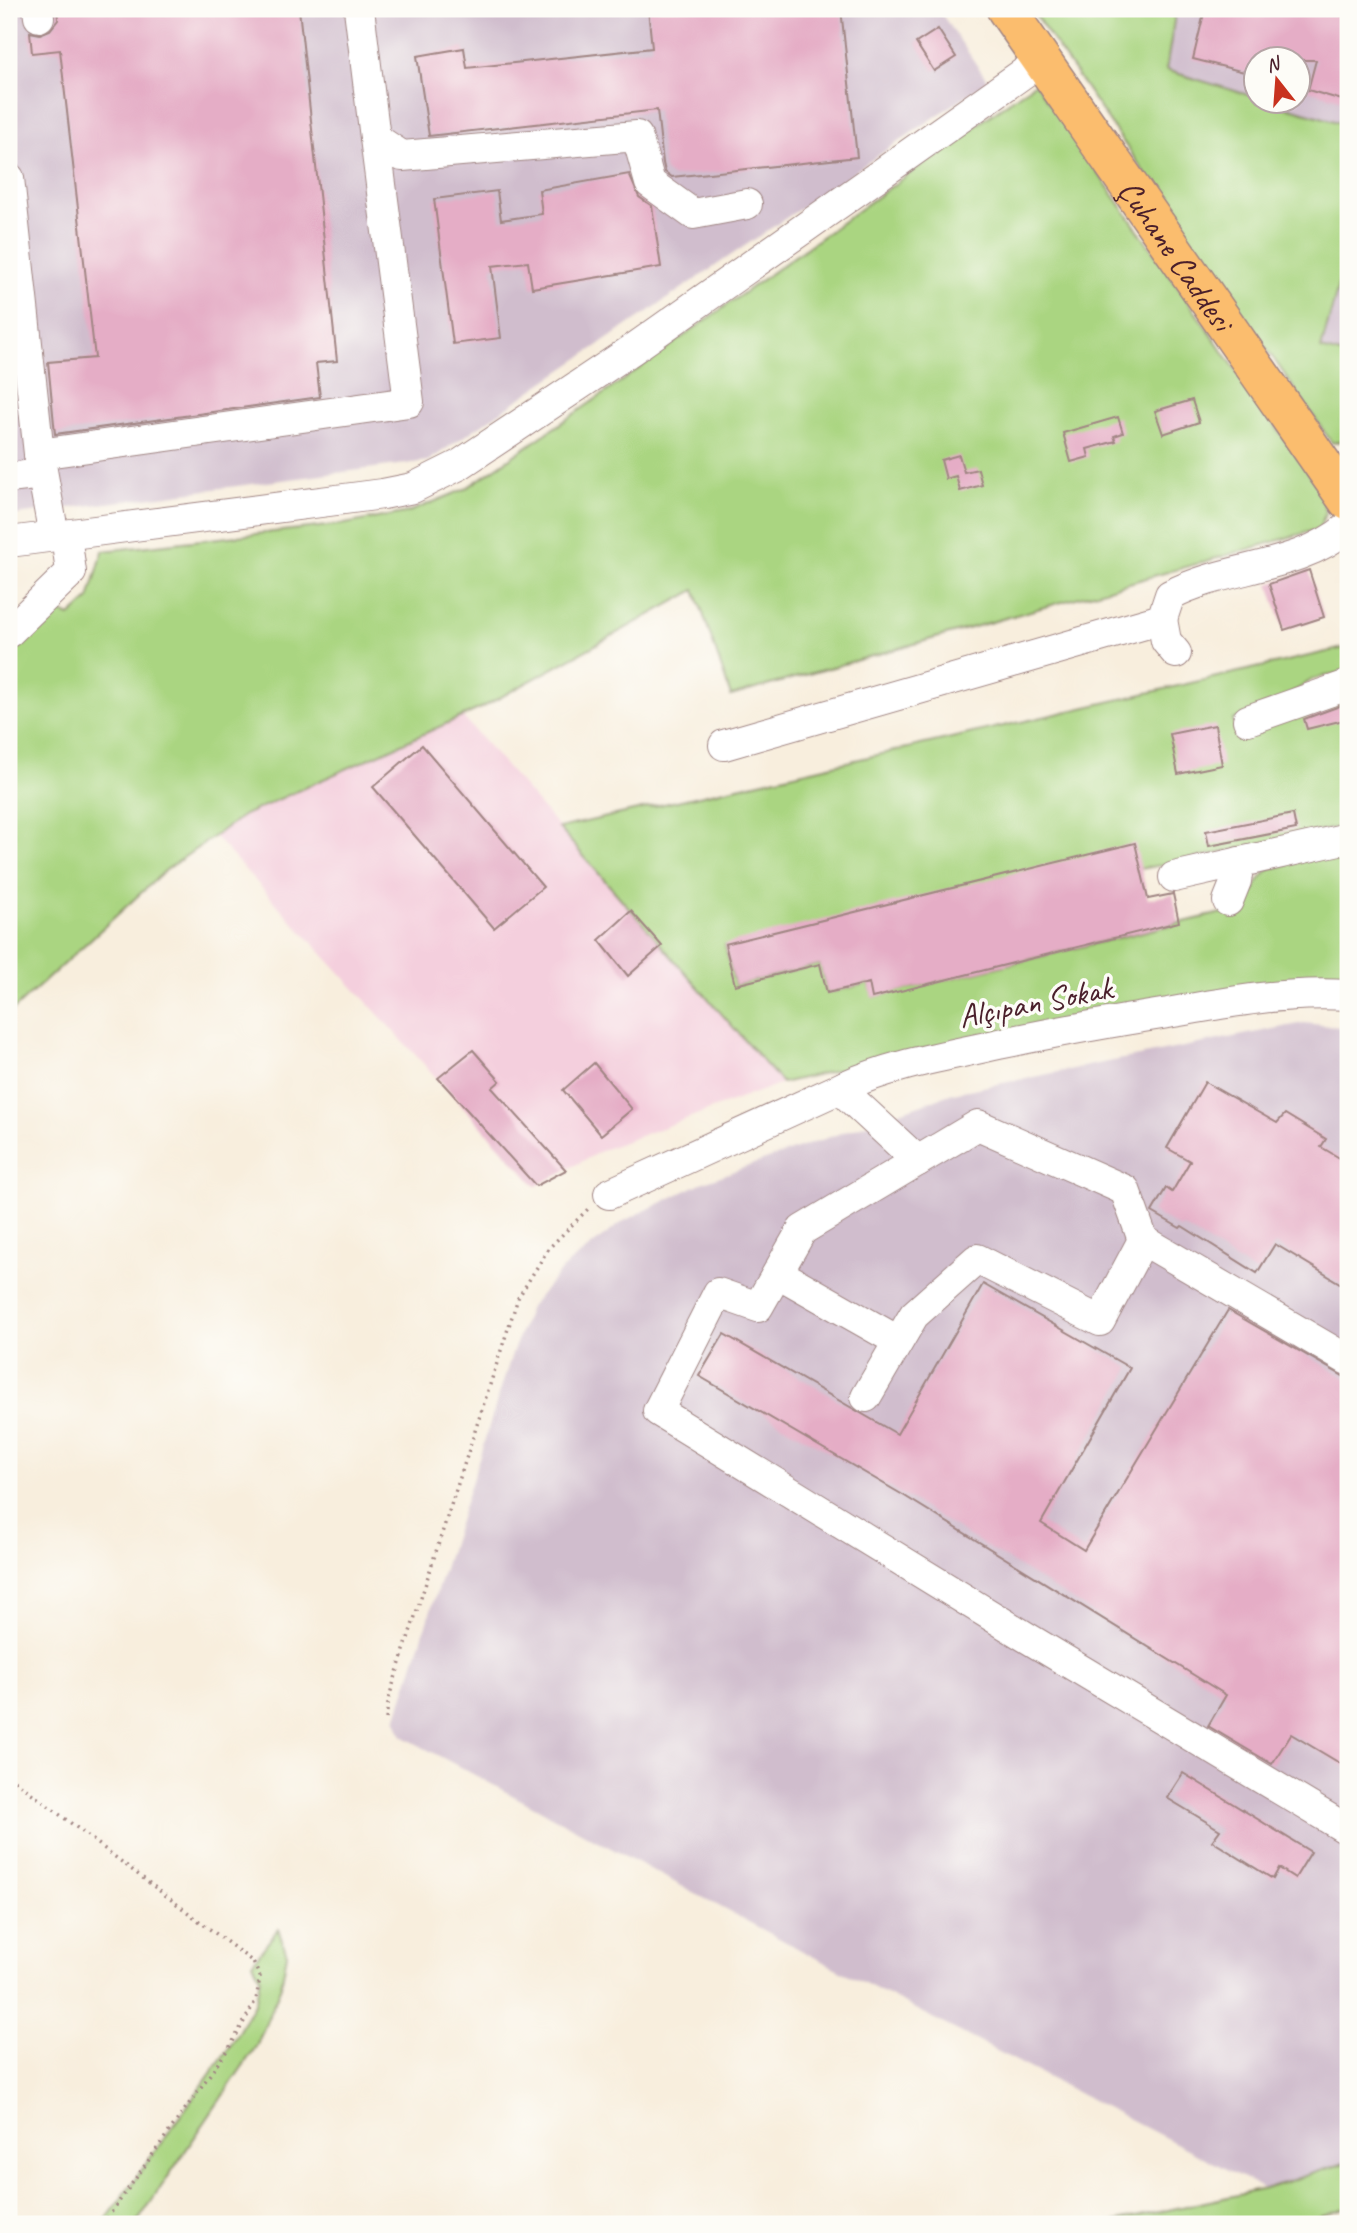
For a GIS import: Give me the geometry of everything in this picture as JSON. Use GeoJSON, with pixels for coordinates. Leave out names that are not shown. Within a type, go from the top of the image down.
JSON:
{"type":"FeatureCollection","features":[{"type":"Feature","properties":{"kind":"main road","name":"Çuhane Caddesi"},"geometry":{"type":"LineString","coordinates":[[1006,9],[1348,501]]}},
{"type":"Feature","properties":{"kind":"street"},"geometry":{"type":"LineString","coordinates":[[9,478],[40,464],[409,402],[359,9]]}},
{"type":"Feature","properties":{"kind":"street"},"geometry":{"type":"LineString","coordinates":[[9,542],[383,494],[436,479],[633,349],[1042,60]]}},
{"type":"Feature","properties":{"kind":"street"},"geometry":{"type":"LineString","coordinates":[[375,138],[402,156],[638,136],[650,183],[693,214],[747,204]]}},
{"type":"Feature","properties":{"kind":"street"},"geometry":{"type":"LineString","coordinates":[[9,178],[40,464],[71,572],[9,632]]}},
{"type":"Feature","properties":{"kind":"street"},"geometry":{"type":"LineString","coordinates":[[1177,653],[1166,641],[1162,619],[1170,595],[1190,585],[1303,554],[1332,540],[1348,527]]}},
{"type":"Feature","properties":{"kind":"street"},"geometry":{"type":"LineString","coordinates":[[724,745],[1162,619]]}},
{"type":"Feature","properties":{"kind":"street"},"geometry":{"type":"LineString","coordinates":[[1248,720],[1348,685]]}},
{"type":"Feature","properties":{"kind":"street"},"geometry":{"type":"LineString","coordinates":[[1174,877],[1348,838]]}},
{"type":"Feature","properties":{"kind":"street"},"geometry":{"type":"LineString","coordinates":[[1228,901],[1236,881],[1239,862]]}},
{"type":"Feature","properties":{"kind":"street","name":"Alçıpan Sokak"},"geometry":{"type":"LineString","coordinates":[[609,1194],[868,1076],[944,1056],[1072,1029],[1253,998],[1348,995]]}},
{"type":"Feature","properties":{"kind":"street"},"geometry":{"type":"LineString","coordinates":[[845,1086],[850,1098],[918,1161]]}},
{"type":"Feature","properties":{"kind":"street"},"geometry":{"type":"LineString","coordinates":[[1348,1360],[1143,1240],[1125,1190],[978,1125],[802,1230],[758,1307],[718,1293],[658,1411],[1026,1637],[1348,1830]]}},
{"type":"Feature","properties":{"kind":"street"},"geometry":{"type":"LineString","coordinates":[[866,1397],[914,1315],[976,1259],[1100,1321],[1143,1240]]}},
{"type":"Feature","properties":{"kind":"street"},"geometry":{"type":"LineString","coordinates":[[778,1273],[898,1341]]}},
{"type":"Feature","properties":{"kind":"path"},"geometry":{"type":"LineString","coordinates":[[386,1719],[389,1697],[518,1298],[549,1248],[579,1215],[609,1194]]}},
{"type":"Feature","properties":{"kind":"path"},"geometry":{"type":"LineString","coordinates":[[9,1776],[253,1962],[260,1977],[256,2000],[231,2045],[103,2224]]}},
{"type":"Feature","properties":{"kind":"path"},"geometry":{"type":"LineString","coordinates":[[9,2218],[21,2224]]}},
{"type":"Feature","properties":{"kind":"shaded area"},"geometry":{"type":"Polygon","coordinates":[[[9,9],[938,9],[988,81],[428,461],[9,516],[9,9]]]}},
{"type":"Feature","properties":{"kind":"shaded area"},"geometry":{"type":"Polygon","coordinates":[[[1176,9],[1348,9],[1348,125],[1312,115],[1312,46],[1242,46],[1242,93],[1166,70],[1176,9]]]}},
{"type":"Feature","properties":{"kind":"shaded area"},"geometry":{"type":"Polygon","coordinates":[[[1348,250],[1348,446],[1310,391],[1348,250]]]}},
{"type":"Feature","properties":{"kind":"shaded area"},"geometry":{"type":"Polygon","coordinates":[[[462,716],[782,1083],[605,1149],[536,1186],[214,836],[244,815],[462,716]]]}},
{"type":"Feature","properties":{"kind":"shaded area"},"geometry":{"type":"Polygon","coordinates":[[[1304,1023],[1348,1028],[1348,2162],[1265,2189],[812,1956],[402,1736],[396,1720],[512,1354],[530,1307],[564,1267],[624,1221],[701,1183],[953,1093],[1304,1023]]]}},
{"type":"Feature","properties":{"kind":"green space"},"geometry":{"type":"Polygon","coordinates":[[[1031,9],[1176,9],[1166,70],[1242,93],[1242,116],[1312,115],[1348,125],[1348,250],[1321,349],[1348,356],[1348,440],[1332,443],[1031,9]]]}},
{"type":"Feature","properties":{"kind":"green space"},"geometry":{"type":"Polygon","coordinates":[[[1035,83],[1323,494],[1325,514],[1319,529],[731,696],[695,590],[481,708],[244,815],[166,870],[9,1014],[9,664],[14,638],[49,606],[70,616],[89,599],[103,551],[345,524],[409,512],[465,489],[609,390],[1035,83]]]}},
{"type":"Feature","properties":{"kind":"green space"},"geometry":{"type":"Polygon","coordinates":[[[1348,647],[1348,671],[1313,679],[1276,704],[1233,720],[1236,732],[1348,694],[1348,825],[1183,861],[725,945],[735,985],[820,964],[827,993],[869,983],[873,997],[1242,908],[1269,869],[1348,850],[1348,985],[956,1042],[782,1083],[559,828],[1348,647]]]}},
{"type":"Feature","properties":{"kind":"green space"},"geometry":{"type":"Polygon","coordinates":[[[278,1929],[287,1954],[281,1986],[257,2045],[136,2224],[103,2224],[231,2045],[256,2000],[260,1977],[253,1962],[278,1929]]]}},
{"type":"Feature","properties":{"kind":"green space"},"geometry":{"type":"Polygon","coordinates":[[[1348,2162],[1348,2207],[1294,2224],[1103,2224],[1265,2189],[1348,2162]]]}},
{"type":"Feature","properties":{"kind":"building"},"geometry":{"type":"Polygon","coordinates":[[[57,9],[299,9],[337,361],[316,363],[320,397],[55,434],[48,362],[95,358],[60,50],[32,53],[30,32],[40,34],[50,30],[58,20],[57,9]]]}},
{"type":"Feature","properties":{"kind":"building"},"geometry":{"type":"Polygon","coordinates":[[[648,9],[841,9],[857,157],[672,177],[665,172],[657,110],[429,136],[417,56],[464,48],[467,68],[652,48],[648,9]]]}},
{"type":"Feature","properties":{"kind":"building"},"geometry":{"type":"Polygon","coordinates":[[[1205,9],[1317,9],[1348,17],[1348,79],[1342,100],[1312,91],[1316,60],[1312,60],[1312,46],[1242,46],[1242,71],[1193,59],[1205,9]]]}},
{"type":"Feature","properties":{"kind":"building"},"geometry":{"type":"Polygon","coordinates":[[[938,29],[956,57],[934,71],[916,43],[938,29]]]}},
{"type":"Feature","properties":{"kind":"building"},"geometry":{"type":"Polygon","coordinates":[[[629,174],[639,197],[652,206],[661,267],[532,288],[528,262],[492,266],[501,338],[453,344],[434,199],[497,191],[501,220],[542,214],[539,190],[629,174]]]}},
{"type":"Feature","properties":{"kind":"building"},"geometry":{"type":"Polygon","coordinates":[[[1192,400],[1199,422],[1163,434],[1155,411],[1192,400]]]}},
{"type":"Feature","properties":{"kind":"building"},"geometry":{"type":"Polygon","coordinates":[[[1118,417],[1123,433],[1114,436],[1116,441],[1087,449],[1089,457],[1071,462],[1063,433],[1118,417]]]}},
{"type":"Feature","properties":{"kind":"building"},"geometry":{"type":"Polygon","coordinates":[[[959,455],[964,472],[978,469],[982,485],[960,491],[956,476],[946,479],[941,460],[959,455]]]}},
{"type":"Feature","properties":{"kind":"building"},"geometry":{"type":"Polygon","coordinates":[[[1309,570],[1324,617],[1284,630],[1269,584],[1309,570]]]}},
{"type":"Feature","properties":{"kind":"building"},"geometry":{"type":"Polygon","coordinates":[[[1348,703],[1348,719],[1307,729],[1304,719],[1348,703]]]}},
{"type":"Feature","properties":{"kind":"building"},"geometry":{"type":"Polygon","coordinates":[[[1215,725],[1222,765],[1178,774],[1170,734],[1215,725]]]}},
{"type":"Feature","properties":{"kind":"building"},"geometry":{"type":"Polygon","coordinates":[[[422,745],[543,887],[494,928],[373,787],[422,745]]]}},
{"type":"Feature","properties":{"kind":"building"},"geometry":{"type":"Polygon","coordinates":[[[1293,814],[1296,829],[1209,846],[1206,831],[1293,814]]]}},
{"type":"Feature","properties":{"kind":"building"},"geometry":{"type":"Polygon","coordinates":[[[1135,843],[1148,899],[1173,894],[1179,922],[872,998],[869,983],[827,993],[820,964],[735,985],[725,944],[1135,843]]]}},
{"type":"Feature","properties":{"kind":"building"},"geometry":{"type":"Polygon","coordinates":[[[631,911],[662,946],[628,976],[599,940],[631,911]]]}},
{"type":"Feature","properties":{"kind":"building"},"geometry":{"type":"Polygon","coordinates":[[[473,1050],[500,1081],[492,1088],[566,1170],[536,1186],[438,1078],[473,1050]]]}},
{"type":"Feature","properties":{"kind":"building"},"geometry":{"type":"Polygon","coordinates":[[[594,1063],[632,1109],[601,1135],[563,1090],[594,1063]]]}},
{"type":"Feature","properties":{"kind":"building"},"geometry":{"type":"Polygon","coordinates":[[[1205,1082],[1277,1123],[1285,1114],[1326,1139],[1321,1147],[1348,1163],[1348,1288],[1275,1244],[1257,1273],[1182,1226],[1180,1228],[1152,1212],[1166,1188],[1172,1192],[1190,1161],[1167,1148],[1205,1082]]]}},
{"type":"Feature","properties":{"kind":"building"},"geometry":{"type":"Polygon","coordinates":[[[983,1284],[1130,1368],[1041,1523],[1084,1550],[1228,1310],[1348,1379],[1348,1768],[1291,1734],[1272,1764],[1208,1726],[1226,1695],[903,1495],[699,1376],[724,1334],[897,1434],[983,1284]]]}},
{"type":"Feature","properties":{"kind":"building"},"geometry":{"type":"Polygon","coordinates":[[[1183,1773],[1311,1852],[1295,1878],[1279,1868],[1273,1879],[1212,1841],[1220,1830],[1167,1798],[1183,1773]]]}}]}
